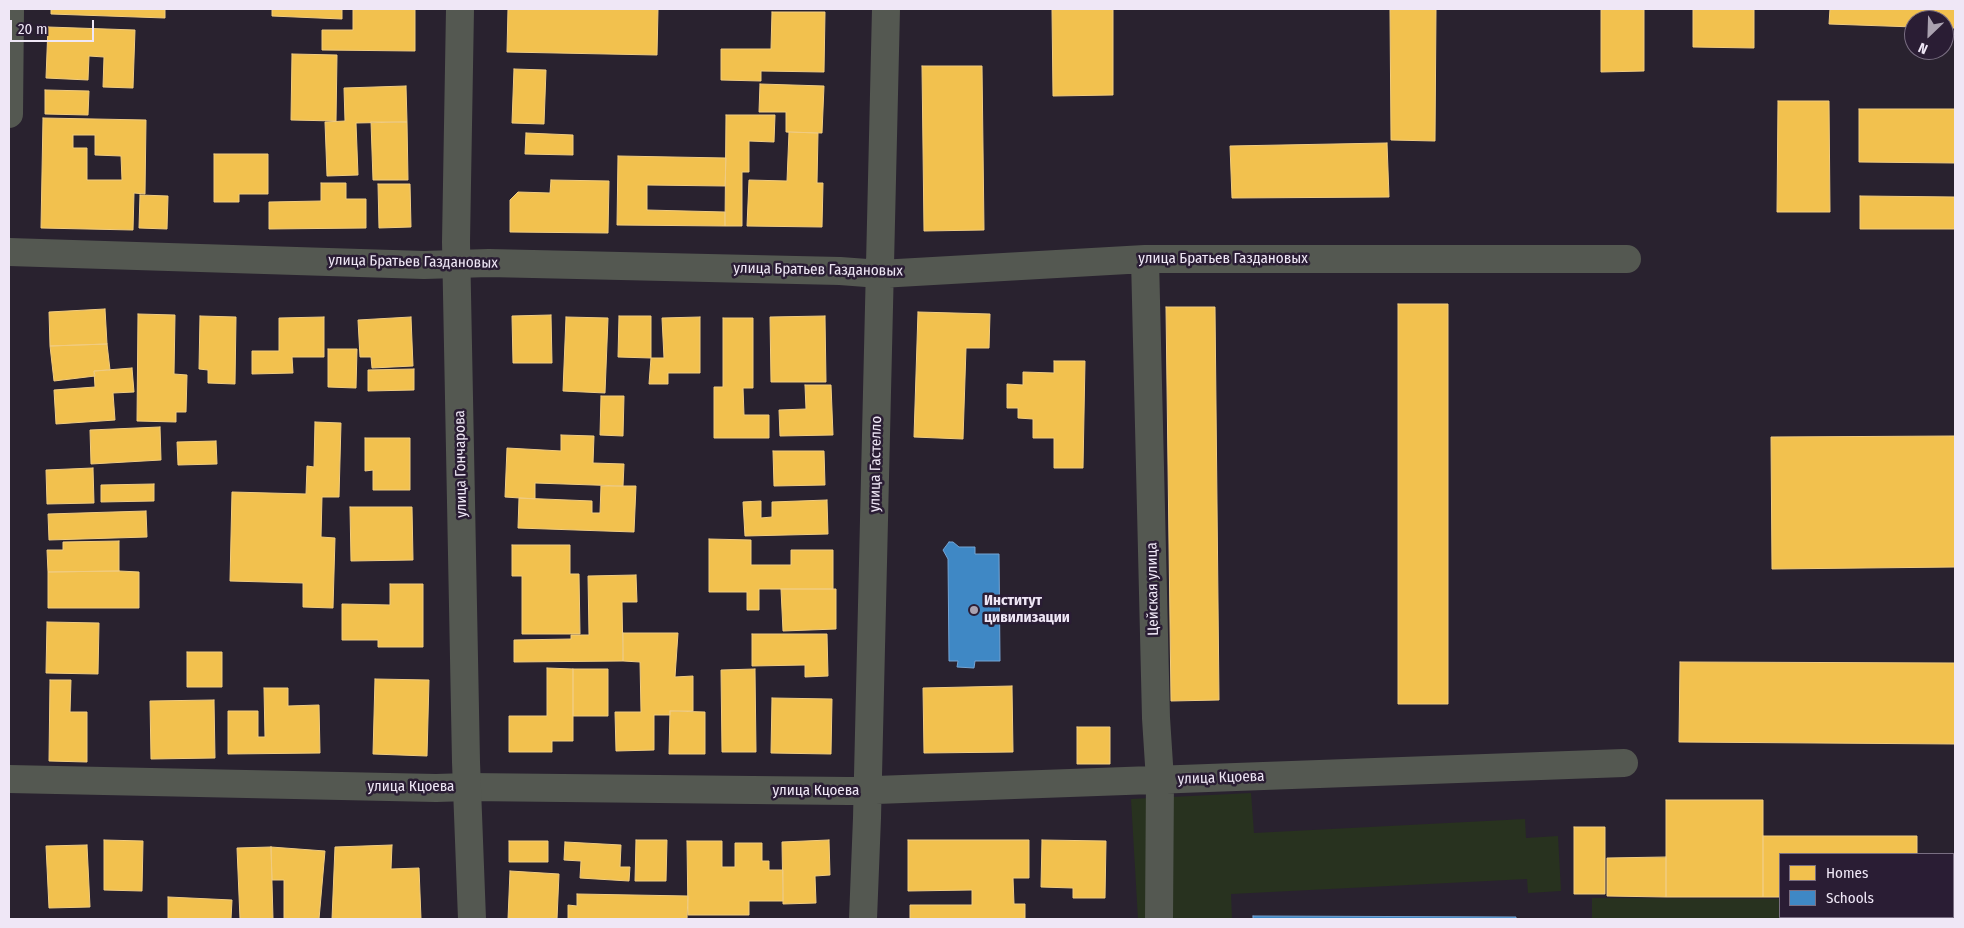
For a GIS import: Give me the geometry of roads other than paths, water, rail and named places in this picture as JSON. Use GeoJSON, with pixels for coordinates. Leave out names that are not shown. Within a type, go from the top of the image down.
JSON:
{"type":"FeatureCollection","features":[{"type":"Feature","properties":{"kind":"street"},"geometry":{"type":"LineString","coordinates":[[9,114],[10,9]]}},
{"type":"Feature","properties":{"kind":"street","name":"улица Гончарова"},"geometry":{"type":"LineString","coordinates":[[460,9],[458,264],[472,919]]}},
{"type":"Feature","properties":{"kind":"street","name":"улица Гастелло"},"geometry":{"type":"LineString","coordinates":[[863,919],[868,791],[886,9]]}},
{"type":"Feature","properties":{"kind":"street","name":"улица Братьев Газдановых"},"geometry":{"type":"LineString","coordinates":[[9,252],[414,264],[548,264],[840,271],[880,274],[1145,259],[1627,259]]}},
{"type":"Feature","properties":{"kind":"street","name":"Цейская улица"},"geometry":{"type":"LineString","coordinates":[[1145,259],[1156,718],[1160,780],[1159,919]]}},
{"type":"Feature","properties":{"kind":"street","name":"улица Кцоева"},"geometry":{"type":"LineString","coordinates":[[9,779],[436,788],[868,791],[1624,763]]}},
{"type":"Feature","properties":{"kind":"place","name":"Институт цивилизации"},"geometry":{"type":"Point","coordinates":[974,610]}}]}
